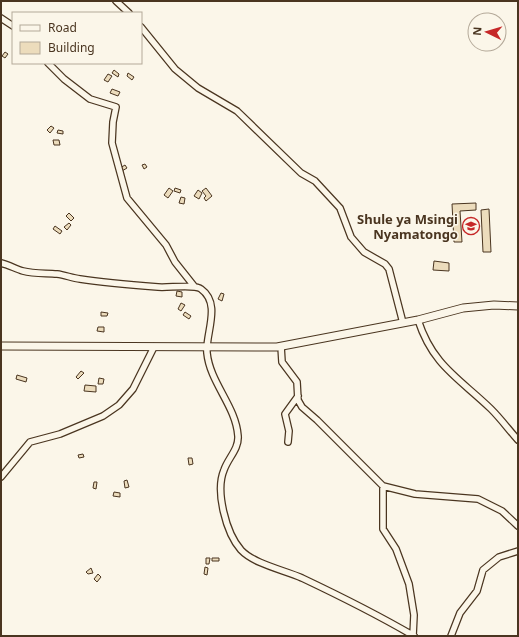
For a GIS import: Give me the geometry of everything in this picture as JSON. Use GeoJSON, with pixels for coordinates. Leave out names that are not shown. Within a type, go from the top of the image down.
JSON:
{"type":"FeatureCollection","features":[{"type":"Feature","properties":{"kind":"street"},"geometry":{"type":"LineString","coordinates":[[116,1],[128,12]]}},
{"type":"Feature","properties":{"kind":"street"},"geometry":{"type":"LineString","coordinates":[[1,18],[12,25]]}},
{"type":"Feature","properties":{"kind":"street"},"geometry":{"type":"LineString","coordinates":[[142,28],[175,69],[198,88],[237,111],[248,120],[270,144],[290,160],[301,173],[315,181],[335,202],[342,212],[351,238],[364,252],[385,264],[389,269],[403,323]]}},
{"type":"Feature","properties":{"kind":"street"},"geometry":{"type":"LineString","coordinates":[[49,64],[64,79],[86,96],[94,101],[116,107],[113,122],[112,143],[127,198],[166,245],[175,262],[194,286]]}},
{"type":"Feature","properties":{"kind":"street"},"geometry":{"type":"LineString","coordinates":[[1,263],[25,271],[58,274],[87,280],[169,288],[194,286],[201,288],[210,302],[211,319],[207,353],[213,373],[230,408],[237,433],[238,440],[224,469],[221,479],[221,495],[226,522],[240,548],[254,560],[303,578],[414,636],[414,615],[409,584],[396,549],[383,529],[383,486]]}},
{"type":"Feature","properties":{"kind":"street"},"geometry":{"type":"LineString","coordinates":[[1,346],[281,346],[418,320],[463,308],[494,305],[518,306]]}},
{"type":"Feature","properties":{"kind":"street"},"geometry":{"type":"LineString","coordinates":[[418,320],[430,348],[441,365],[491,409],[518,440]]}},
{"type":"Feature","properties":{"kind":"street"},"geometry":{"type":"LineString","coordinates":[[281,346],[282,362],[297,382],[299,402],[305,411],[317,420],[383,486],[415,494],[478,499],[502,511],[518,526]]}},
{"type":"Feature","properties":{"kind":"street"},"geometry":{"type":"LineString","coordinates":[[1,477],[30,442],[60,434],[103,416],[120,406],[134,389],[154,347]]}},
{"type":"Feature","properties":{"kind":"street"},"geometry":{"type":"LineString","coordinates":[[288,442],[289,431],[285,413],[295,402],[298,396]]}},
{"type":"Feature","properties":{"kind":"street"},"geometry":{"type":"LineString","coordinates":[[451,636],[460,613],[477,591],[483,570],[499,557],[518,551]]}},
{"type":"Feature","properties":{"kind":"building"},"geometry":{"type":"Polygon","coordinates":[[[5,52],[8,54],[5,58],[2,56],[5,52]]]}},
{"type":"Feature","properties":{"kind":"building"},"geometry":{"type":"Polygon","coordinates":[[[114,70],[119,74],[118,77],[112,73],[114,70]]]}},
{"type":"Feature","properties":{"kind":"building"},"geometry":{"type":"Polygon","coordinates":[[[128,73],[134,77],[132,80],[127,76],[128,73]]]}},
{"type":"Feature","properties":{"kind":"building"},"geometry":{"type":"Polygon","coordinates":[[[108,74],[112,76],[108,82],[104,80],[108,74]]]}},
{"type":"Feature","properties":{"kind":"building"},"geometry":{"type":"Polygon","coordinates":[[[112,89],[120,92],[118,96],[110,93],[112,89]]]}},
{"type":"Feature","properties":{"kind":"building"},"geometry":{"type":"Polygon","coordinates":[[[51,126],[54,128],[50,133],[47,130],[51,126]]]}},
{"type":"Feature","properties":{"kind":"building"},"geometry":{"type":"Polygon","coordinates":[[[58,130],[63,131],[63,134],[57,133],[58,130]]]}},
{"type":"Feature","properties":{"kind":"building"},"geometry":{"type":"Polygon","coordinates":[[[53,140],[59,140],[60,145],[54,145],[53,140]]]}},
{"type":"Feature","properties":{"kind":"building"},"geometry":{"type":"Polygon","coordinates":[[[145,164],[147,167],[144,169],[142,165],[145,164]]]}},
{"type":"Feature","properties":{"kind":"building"},"geometry":{"type":"Polygon","coordinates":[[[125,165],[127,168],[122,171],[120,168],[125,165]]]}},
{"type":"Feature","properties":{"kind":"building"},"geometry":{"type":"Polygon","coordinates":[[[169,188],[173,191],[168,198],[164,195],[169,188]]]}},
{"type":"Feature","properties":{"kind":"building"},"geometry":{"type":"Polygon","coordinates":[[[175,188],[181,190],[180,193],[174,191],[175,188]]]}},
{"type":"Feature","properties":{"kind":"building"},"geometry":{"type":"Polygon","coordinates":[[[206,188],[212,196],[206,201],[204,198],[206,196],[202,191],[206,188]]]}},
{"type":"Feature","properties":{"kind":"building"},"geometry":{"type":"Polygon","coordinates":[[[198,190],[202,193],[199,199],[194,196],[198,190]]]}},
{"type":"Feature","properties":{"kind":"building"},"geometry":{"type":"Polygon","coordinates":[[[181,197],[185,198],[184,204],[179,203],[181,197]]]}},
{"type":"Feature","properties":{"kind":"building"},"geometry":{"type":"Polygon","coordinates":[[[476,203],[476,210],[460,211],[462,242],[454,242],[452,204],[476,203]]]}},
{"type":"Feature","properties":{"kind":"building"},"geometry":{"type":"Polygon","coordinates":[[[489,209],[491,252],[483,252],[481,210],[489,209]]]}},
{"type":"Feature","properties":{"kind":"building"},"geometry":{"type":"Polygon","coordinates":[[[69,213],[74,218],[71,221],[66,216],[69,213]]]}},
{"type":"Feature","properties":{"kind":"building"},"geometry":{"type":"Polygon","coordinates":[[[69,223],[71,225],[67,230],[64,227],[69,223]]]}},
{"type":"Feature","properties":{"kind":"building"},"geometry":{"type":"Polygon","coordinates":[[[55,226],[62,231],[60,234],[53,229],[55,226]]]}},
{"type":"Feature","properties":{"kind":"building"},"geometry":{"type":"Polygon","coordinates":[[[434,261],[449,263],[449,271],[433,270],[434,261]]]}},
{"type":"Feature","properties":{"kind":"building"},"geometry":{"type":"Polygon","coordinates":[[[177,291],[182,292],[182,297],[176,296],[177,291]]]}},
{"type":"Feature","properties":{"kind":"building"},"geometry":{"type":"Polygon","coordinates":[[[221,293],[224,294],[222,301],[218,299],[221,293]]]}},
{"type":"Feature","properties":{"kind":"building"},"geometry":{"type":"Polygon","coordinates":[[[181,303],[185,305],[181,311],[178,309],[181,303]]]}},
{"type":"Feature","properties":{"kind":"building"},"geometry":{"type":"Polygon","coordinates":[[[101,312],[108,313],[107,316],[101,316],[101,312]]]}},
{"type":"Feature","properties":{"kind":"building"},"geometry":{"type":"Polygon","coordinates":[[[185,312],[191,316],[189,319],[183,315],[185,312]]]}},
{"type":"Feature","properties":{"kind":"building"},"geometry":{"type":"Polygon","coordinates":[[[98,327],[104,327],[104,332],[97,331],[98,327]]]}},
{"type":"Feature","properties":{"kind":"building"},"geometry":{"type":"Polygon","coordinates":[[[81,371],[84,373],[78,379],[76,377],[81,371]]]}},
{"type":"Feature","properties":{"kind":"building"},"geometry":{"type":"Polygon","coordinates":[[[17,375],[27,378],[26,382],[16,379],[17,375]]]}},
{"type":"Feature","properties":{"kind":"building"},"geometry":{"type":"Polygon","coordinates":[[[99,378],[104,379],[103,384],[98,384],[99,378]]]}},
{"type":"Feature","properties":{"kind":"building"},"geometry":{"type":"Polygon","coordinates":[[[85,385],[96,386],[96,392],[84,391],[85,385]]]}},
{"type":"Feature","properties":{"kind":"building"},"geometry":{"type":"Polygon","coordinates":[[[83,454],[84,457],[79,458],[78,455],[83,454]]]}},
{"type":"Feature","properties":{"kind":"building"},"geometry":{"type":"Polygon","coordinates":[[[188,458],[192,458],[193,464],[189,465],[188,458]]]}},
{"type":"Feature","properties":{"kind":"building"},"geometry":{"type":"Polygon","coordinates":[[[127,480],[129,487],[125,488],[124,481],[127,480]]]}},
{"type":"Feature","properties":{"kind":"building"},"geometry":{"type":"Polygon","coordinates":[[[94,482],[97,482],[96,489],[93,488],[94,482]]]}},
{"type":"Feature","properties":{"kind":"building"},"geometry":{"type":"Polygon","coordinates":[[[114,492],[120,493],[120,497],[113,496],[114,492]]]}},
{"type":"Feature","properties":{"kind":"building"},"geometry":{"type":"Polygon","coordinates":[[[206,558],[210,558],[209,564],[206,564],[206,558]]]}},
{"type":"Feature","properties":{"kind":"building"},"geometry":{"type":"Polygon","coordinates":[[[212,558],[219,558],[219,561],[212,561],[212,558]]]}},
{"type":"Feature","properties":{"kind":"building"},"geometry":{"type":"Polygon","coordinates":[[[205,567],[208,568],[207,575],[204,574],[205,567]]]}},
{"type":"Feature","properties":{"kind":"building"},"geometry":{"type":"Polygon","coordinates":[[[91,568],[93,573],[88,574],[86,572],[91,568]]]}},
{"type":"Feature","properties":{"kind":"building"},"geometry":{"type":"Polygon","coordinates":[[[98,574],[101,577],[97,582],[94,579],[98,574]]]}},
{"type":"Feature","properties":{"kind":"place","name":"Shule ya Msingi Nyamatongo"},"geometry":{"type":"Point","coordinates":[471,226]}}]}
